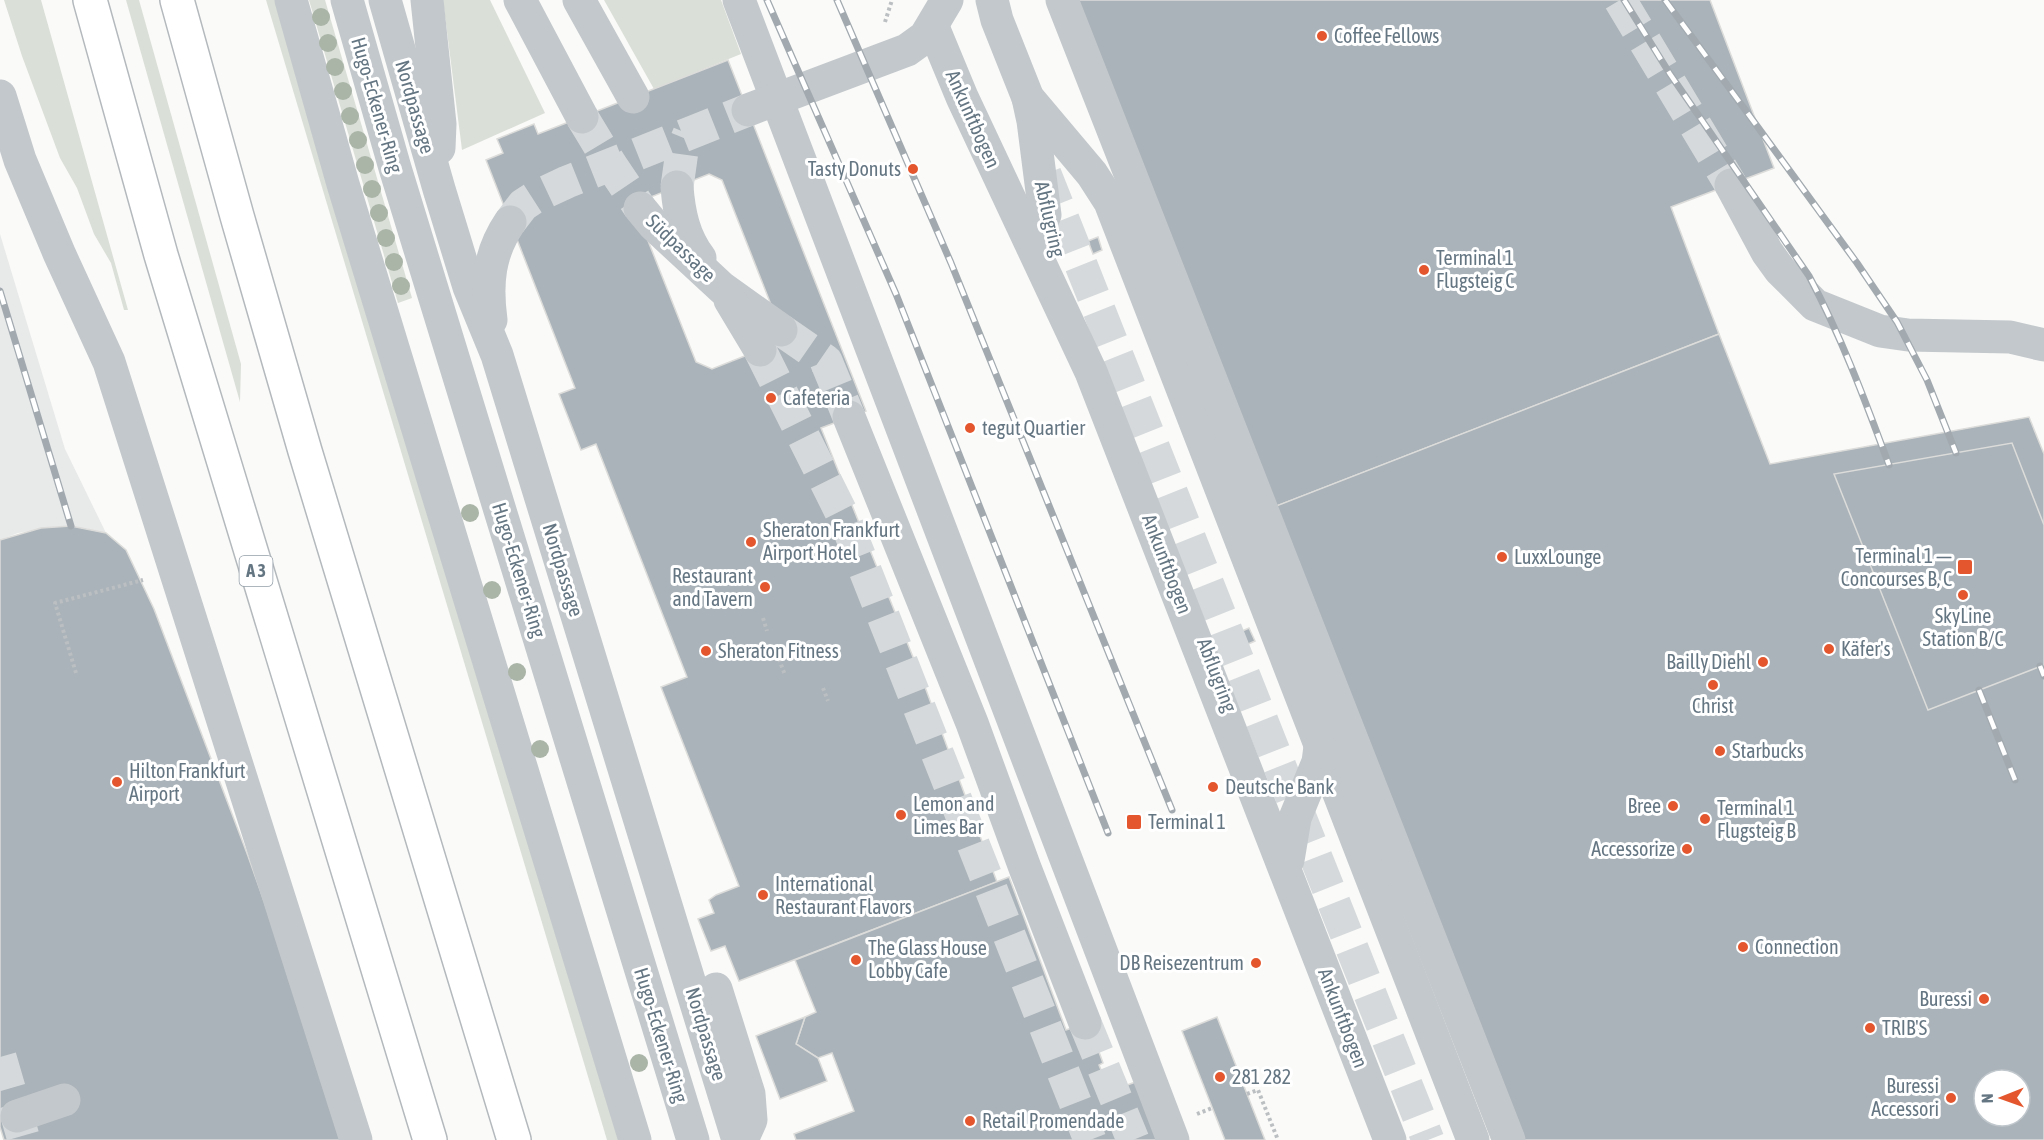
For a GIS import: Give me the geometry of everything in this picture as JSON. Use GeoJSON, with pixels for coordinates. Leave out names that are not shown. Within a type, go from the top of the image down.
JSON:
{"type":"FeatureCollection","features":[{"type":"Feature","properties":{"kind":"highway","name":"A 3"},"geometry":{"type":"LineString","coordinates":[[90,0],[165,267],[430,1140]]}},
{"type":"Feature","properties":{"kind":"highway"},"geometry":{"type":"LineString","coordinates":[[177,0],[305,451],[514,1140]]}},
{"type":"Feature","properties":{"kind":"street"},"geometry":{"type":"LineString","coordinates":[[291,0],[357,229],[635,1140]]}},
{"type":"Feature","properties":{"kind":"street","name":"Hugo-Eckener-Ring"},"geometry":{"type":"LineString","coordinates":[[347,0],[395,168],[693,1140]]}},
{"type":"Feature","properties":{"kind":"street","name":"Nordpassage"},"geometry":{"type":"LineString","coordinates":[[385,0],[438,189],[469,287],[497,355],[740,1140]]}},
{"type":"Feature","properties":{"kind":"street"},"geometry":{"type":"LineString","coordinates":[[427,0],[440,124],[438,189]]}},
{"type":"Feature","properties":{"kind":"street"},"geometry":{"type":"LineString","coordinates":[[520,0],[582,117]]}},
{"type":"Feature","properties":{"kind":"street"},"geometry":{"type":"LineString","coordinates":[[579,0],[633,97]]}},
{"type":"Feature","properties":{"kind":"street"},"geometry":{"type":"LineString","coordinates":[[740,0],[763,105],[1173,1140]]}},
{"type":"Feature","properties":{"kind":"street"},"geometry":{"type":"LineString","coordinates":[[1062,0],[1509,1140]]}},
{"type":"Feature","properties":{"kind":"street","name":"Abflugring"},"geometry":{"type":"LineString","coordinates":[[990,7],[1028,98],[1049,234],[1396,1140]]}},
{"type":"Feature","properties":{"kind":"street"},"geometry":{"type":"LineString","coordinates":[[763,105],[907,50],[925,37],[940,13]]}},
{"type":"Feature","properties":{"kind":"street","name":"Ankunftbogen"},"geometry":{"type":"LineString","coordinates":[[940,13],[962,97],[1095,382],[1390,1140]]}},
{"type":"Feature","properties":{"kind":"street"},"geometry":{"type":"LineString","coordinates":[[0,96],[29,180],[59,253],[109,362],[356,1140]]}},
{"type":"Feature","properties":{"kind":"street"},"geometry":{"type":"LineString","coordinates":[[1028,98],[1092,174],[1110,202],[1473,1140]]}},
{"type":"Feature","properties":{"kind":"street"},"geometry":{"type":"LineString","coordinates":[[1731,185],[1767,252],[1786,277],[1815,305],[1881,331],[1908,335],[2010,337],[2044,345]]}},
{"type":"Feature","properties":{"kind":"street","name":"Südpassage"},"geometry":{"type":"LineString","coordinates":[[677,187],[678,210],[684,231],[695,252],[722,288]]}},
{"type":"Feature","properties":{"kind":"street","name":"Südpassage"},"geometry":{"type":"LineString","coordinates":[[640,208],[654,225],[722,288]]}},
{"type":"Feature","properties":{"kind":"street"},"geometry":{"type":"LineString","coordinates":[[497,355],[490,309],[490,277],[492,259],[499,238],[510,222]]}},
{"type":"Feature","properties":{"kind":"street"},"geometry":{"type":"LineString","coordinates":[[722,288],[771,340]]}},
{"type":"Feature","properties":{"kind":"street"},"geometry":{"type":"LineString","coordinates":[[539,417],[534,424],[749,1094],[751,1120],[740,1140]]}},
{"type":"Feature","properties":{"kind":"street"},"geometry":{"type":"LineString","coordinates":[[849,417],[960,693],[1085,1023]]}},
{"type":"Feature","properties":{"kind":"street"},"geometry":{"type":"LineString","coordinates":[[1288,860],[1295,818],[1318,762],[1320,747]]}},
{"type":"Feature","properties":{"kind":"street"},"geometry":{"type":"LineString","coordinates":[[17,1116],[64,1100]]}},
{"type":"Feature","properties":{"kind":"path"},"geometry":{"type":"LineString","coordinates":[[76,673],[55,603],[147,579]]}},
{"type":"Feature","properties":{"kind":"path"},"geometry":{"type":"LineString","coordinates":[[763,618],[768,631]]}},
{"type":"Feature","properties":{"kind":"path"},"geometry":{"type":"LineString","coordinates":[[809,646],[814,658]]}},
{"type":"Feature","properties":{"kind":"path"},"geometry":{"type":"LineString","coordinates":[[779,659],[785,675]]}},
{"type":"Feature","properties":{"kind":"path"},"geometry":{"type":"LineString","coordinates":[[823,688],[828,700]]}},
{"type":"Feature","properties":{"kind":"path"},"geometry":{"type":"LineString","coordinates":[[1247,1094],[1258,1090],[1278,1140]]}},
{"type":"Feature","properties":{"kind":"path"},"geometry":{"type":"LineString","coordinates":[[1196,1114],[1212,1108]]}},
{"type":"Feature","properties":{"kind":"shaded area"},"geometry":{"type":"Polygon","coordinates":[[[4,0],[41,0],[128,310],[124,310],[111,263],[94,234],[77,188],[60,158],[4,0]]]}},
{"type":"Feature","properties":{"kind":"shaded area"},"geometry":{"type":"Polygon","coordinates":[[[126,0],[139,0],[241,364],[240,402],[126,0]]]}},
{"type":"Feature","properties":{"kind":"shaded area"},"geometry":{"type":"Polygon","coordinates":[[[266,0],[276,0],[619,1140],[607,1140],[266,0]]]}},
{"type":"Feature","properties":{"kind":"shaded area"},"geometry":{"type":"Polygon","coordinates":[[[309,0],[325,0],[412,298],[398,303],[309,0]]]}},
{"type":"Feature","properties":{"kind":"shaded area"},"geometry":{"type":"Polygon","coordinates":[[[443,0],[490,0],[545,113],[462,150],[443,0]]]}},
{"type":"Feature","properties":{"kind":"shaded area"},"geometry":{"type":"Polygon","coordinates":[[[604,0],[721,0],[741,54],[654,89],[604,0]]]}},
{"type":"Feature","properties":{"kind":"shaded area"},"geometry":{"type":"Polygon","coordinates":[[[0,234],[65,449],[106,533],[59,526],[18,533],[0,540],[0,234]]]}},
{"type":"Feature","properties":{"kind":"building","name":"Terminal 1 Flugsteig C"},"geometry":{"type":"Polygon","coordinates":[[[1049,0],[1710,0],[1774,168],[1671,207],[1719,334],[1248,517],[1049,0]]]}},
{"type":"Feature","properties":{"kind":"building","name":"Sheraton Frankfurt Airport Hotel"},"geometry":{"type":"Polygon","coordinates":[[[728,60],[866,411],[821,428],[925,687],[997,882],[739,981],[725,946],[711,951],[698,919],[714,913],[709,900],[739,886],[661,687],[687,677],[596,444],[581,450],[559,394],[575,388],[486,160],[503,153],[497,139],[534,124],[538,134],[728,60]],[[709,174],[643,200],[637,213],[696,362],[712,369],[775,344],[781,330],[722,180],[709,174]]]}},
{"type":"Feature","properties":{"kind":"building"},"geometry":{"type":"Polygon","coordinates":[[[1098,237],[1102,250],[1093,254],[1088,241],[1098,237]]]}},
{"type":"Feature","properties":{"kind":"building","name":"Terminal 1 Flugsteig B"},"geometry":{"type":"Polygon","coordinates":[[[1719,334],[1770,464],[2029,417],[2044,454],[2044,1140],[1492,1140],[1248,517],[1719,334]]]}},
{"type":"Feature","properties":{"kind":"building","name":"SkyLine Station B/C"},"geometry":{"type":"Polygon","coordinates":[[[2012,443],[2044,525],[2044,665],[1928,710],[1834,474],[2012,443]]]}},
{"type":"Feature","properties":{"kind":"building"},"geometry":{"type":"Polygon","coordinates":[[[71,526],[106,533],[126,550],[154,609],[248,856],[323,1067],[345,1140],[4,1140],[0,1127],[0,540],[41,528],[71,526]]]}},
{"type":"Feature","properties":{"kind":"building"},"geometry":{"type":"Polygon","coordinates":[[[1249,628],[1255,641],[1246,645],[1240,632],[1249,628]]]}},
{"type":"Feature","properties":{"kind":"building"},"geometry":{"type":"Polygon","coordinates":[[[1009,877],[1066,1030],[1088,1022],[1103,1063],[1099,1065],[1104,1077],[1108,1075],[1114,1090],[1138,1081],[1160,1140],[796,1140],[794,1134],[854,1111],[832,1053],[818,1058],[796,1044],[805,1017],[816,1012],[795,960],[1009,877]]]}},
{"type":"Feature","properties":{"kind":"building"},"geometry":{"type":"Polygon","coordinates":[[[805,1017],[796,1044],[818,1058],[827,1081],[780,1099],[756,1036],[805,1017]]]}},
{"type":"Feature","properties":{"kind":"building","name":"281 282"},"geometry":{"type":"Polygon","coordinates":[[[1217,1017],[1265,1140],[1225,1140],[1182,1031],[1217,1017]]]}},
{"type":"Feature","properties":{"kind":"tunnel"},"geometry":{"type":"LineString","coordinates":[[1620,0],[1731,185]]}},
{"type":"Feature","properties":{"kind":"tunnel"},"geometry":{"type":"LineString","coordinates":[[510,222],[523,205],[537,196],[748,110]]}},
{"type":"Feature","properties":{"kind":"tunnel"},"geometry":{"type":"LineString","coordinates":[[582,117],[640,208]]}},
{"type":"Feature","properties":{"kind":"tunnel"},"geometry":{"type":"LineString","coordinates":[[677,187],[682,151],[689,134]]}},
{"type":"Feature","properties":{"kind":"tunnel"},"geometry":{"type":"LineString","coordinates":[[1045,174],[1428,1140]]}},
{"type":"Feature","properties":{"kind":"tunnel"},"geometry":{"type":"LineString","coordinates":[[781,330],[826,361],[849,417]]}},
{"type":"Feature","properties":{"kind":"tunnel"},"geometry":{"type":"LineString","coordinates":[[760,350],[846,522],[1090,1140]]}},
{"type":"Feature","properties":{"kind":"tunnel"},"geometry":{"type":"LineString","coordinates":[[1085,1023],[1133,1140]]}},
{"type":"Feature","properties":{"kind":"tunnel"},"geometry":{"type":"LineString","coordinates":[[0,1057],[24,1140]]}},
{"type":"Feature","properties":{"kind":"railway"},"geometry":{"type":"LineString","coordinates":[[767,0],[896,294],[1108,833]]}},
{"type":"Feature","properties":{"kind":"railway"},"geometry":{"type":"LineString","coordinates":[[837,0],[951,263],[1172,810]]}},
{"type":"Feature","properties":{"kind":"railway"},"geometry":{"type":"LineString","coordinates":[[1624,0],[1670,74],[1809,276],[1862,392],[1889,465]]}},
{"type":"Feature","properties":{"kind":"railway"},"geometry":{"type":"LineString","coordinates":[[1665,0],[1857,263],[1897,322],[1927,380],[1956,453]]}},
{"type":"Feature","properties":{"kind":"railway"},"geometry":{"type":"LineString","coordinates":[[0,291],[71,526]]}},
{"type":"Feature","properties":{"kind":"railway"},"geometry":{"type":"LineString","coordinates":[[2040,666],[2044,676]]}},
{"type":"Feature","properties":{"kind":"railway"},"geometry":{"type":"LineString","coordinates":[[1979,690],[2015,780]]}},
{"type":"Feature","properties":{"kind":"place","name":"Coffee Fellows"},"geometry":{"type":"Point","coordinates":[1322,36]}},
{"type":"Feature","properties":{"kind":"place","name":"Tasty Donuts"},"geometry":{"type":"Point","coordinates":[913,169]}},
{"type":"Feature","properties":{"kind":"place","name":"Terminal 1 Flugsteig C"},"geometry":{"type":"Point","coordinates":[1424,270]}},
{"type":"Feature","properties":{"kind":"place","name":"Cafeteria"},"geometry":{"type":"Point","coordinates":[771,398]}},
{"type":"Feature","properties":{"kind":"place","name":"tegut Quartier"},"geometry":{"type":"Point","coordinates":[970,428]}},
{"type":"Feature","properties":{"kind":"place","name":"Sheraton Frankfurt Airport Hotel"},"geometry":{"type":"Point","coordinates":[751,542]}},
{"type":"Feature","properties":{"kind":"place","name":"LuxxLounge"},"geometry":{"type":"Point","coordinates":[1502,557]}},
{"type":"Feature","properties":{"kind":"place","name":"Terminal 1 — Concourses B, C"},"geometry":{"type":"Point","coordinates":[1965,567]}},
{"type":"Feature","properties":{"kind":"place","name":"Restaurant and Tavern"},"geometry":{"type":"Point","coordinates":[765,587]}},
{"type":"Feature","properties":{"kind":"place","name":"SkyLine Station B/C"},"geometry":{"type":"Point","coordinates":[1963,595]}},
{"type":"Feature","properties":{"kind":"place","name":"Käfer's"},"geometry":{"type":"Point","coordinates":[1829,649]}},
{"type":"Feature","properties":{"kind":"place","name":"Sheraton Fitness"},"geometry":{"type":"Point","coordinates":[706,651]}},
{"type":"Feature","properties":{"kind":"place","name":"Bailly Diehl"},"geometry":{"type":"Point","coordinates":[1763,662]}},
{"type":"Feature","properties":{"kind":"place","name":"Christ"},"geometry":{"type":"Point","coordinates":[1713,685]}},
{"type":"Feature","properties":{"kind":"place","name":"Starbucks"},"geometry":{"type":"Point","coordinates":[1720,751]}},
{"type":"Feature","properties":{"kind":"place","name":"Hilton Frankfurt Airport"},"geometry":{"type":"Point","coordinates":[117,782]}},
{"type":"Feature","properties":{"kind":"place","name":"Deutsche Bank"},"geometry":{"type":"Point","coordinates":[1213,787]}},
{"type":"Feature","properties":{"kind":"place","name":"Bree"},"geometry":{"type":"Point","coordinates":[1673,806]}},
{"type":"Feature","properties":{"kind":"place","name":"Lemon and Limes Bar"},"geometry":{"type":"Point","coordinates":[901,815]}},
{"type":"Feature","properties":{"kind":"place","name":"Terminal 1 Flugsteig B"},"geometry":{"type":"Point","coordinates":[1705,819]}},
{"type":"Feature","properties":{"kind":"place","name":"Terminal 1"},"geometry":{"type":"Point","coordinates":[1134,822]}},
{"type":"Feature","properties":{"kind":"place","name":"Accessorize"},"geometry":{"type":"Point","coordinates":[1687,849]}},
{"type":"Feature","properties":{"kind":"place","name":"International Restaurant Flavors"},"geometry":{"type":"Point","coordinates":[763,895]}},
{"type":"Feature","properties":{"kind":"place","name":"Connection"},"geometry":{"type":"Point","coordinates":[1743,947]}},
{"type":"Feature","properties":{"kind":"place","name":"The Glass House Lobby Cafe"},"geometry":{"type":"Point","coordinates":[856,960]}},
{"type":"Feature","properties":{"kind":"place","name":"DB Reisezentrum"},"geometry":{"type":"Point","coordinates":[1256,963]}},
{"type":"Feature","properties":{"kind":"place","name":"Buressi"},"geometry":{"type":"Point","coordinates":[1984,999]}},
{"type":"Feature","properties":{"kind":"place","name":"TRIB'S"},"geometry":{"type":"Point","coordinates":[1870,1028]}},
{"type":"Feature","properties":{"kind":"place","name":"281 282"},"geometry":{"type":"Point","coordinates":[1220,1077]}},
{"type":"Feature","properties":{"kind":"place","name":"Buressi Accessori"},"geometry":{"type":"Point","coordinates":[1951,1098]}},
{"type":"Feature","properties":{"kind":"place","name":"Retail Promendade"},"geometry":{"type":"Point","coordinates":[970,1121]}}]}
